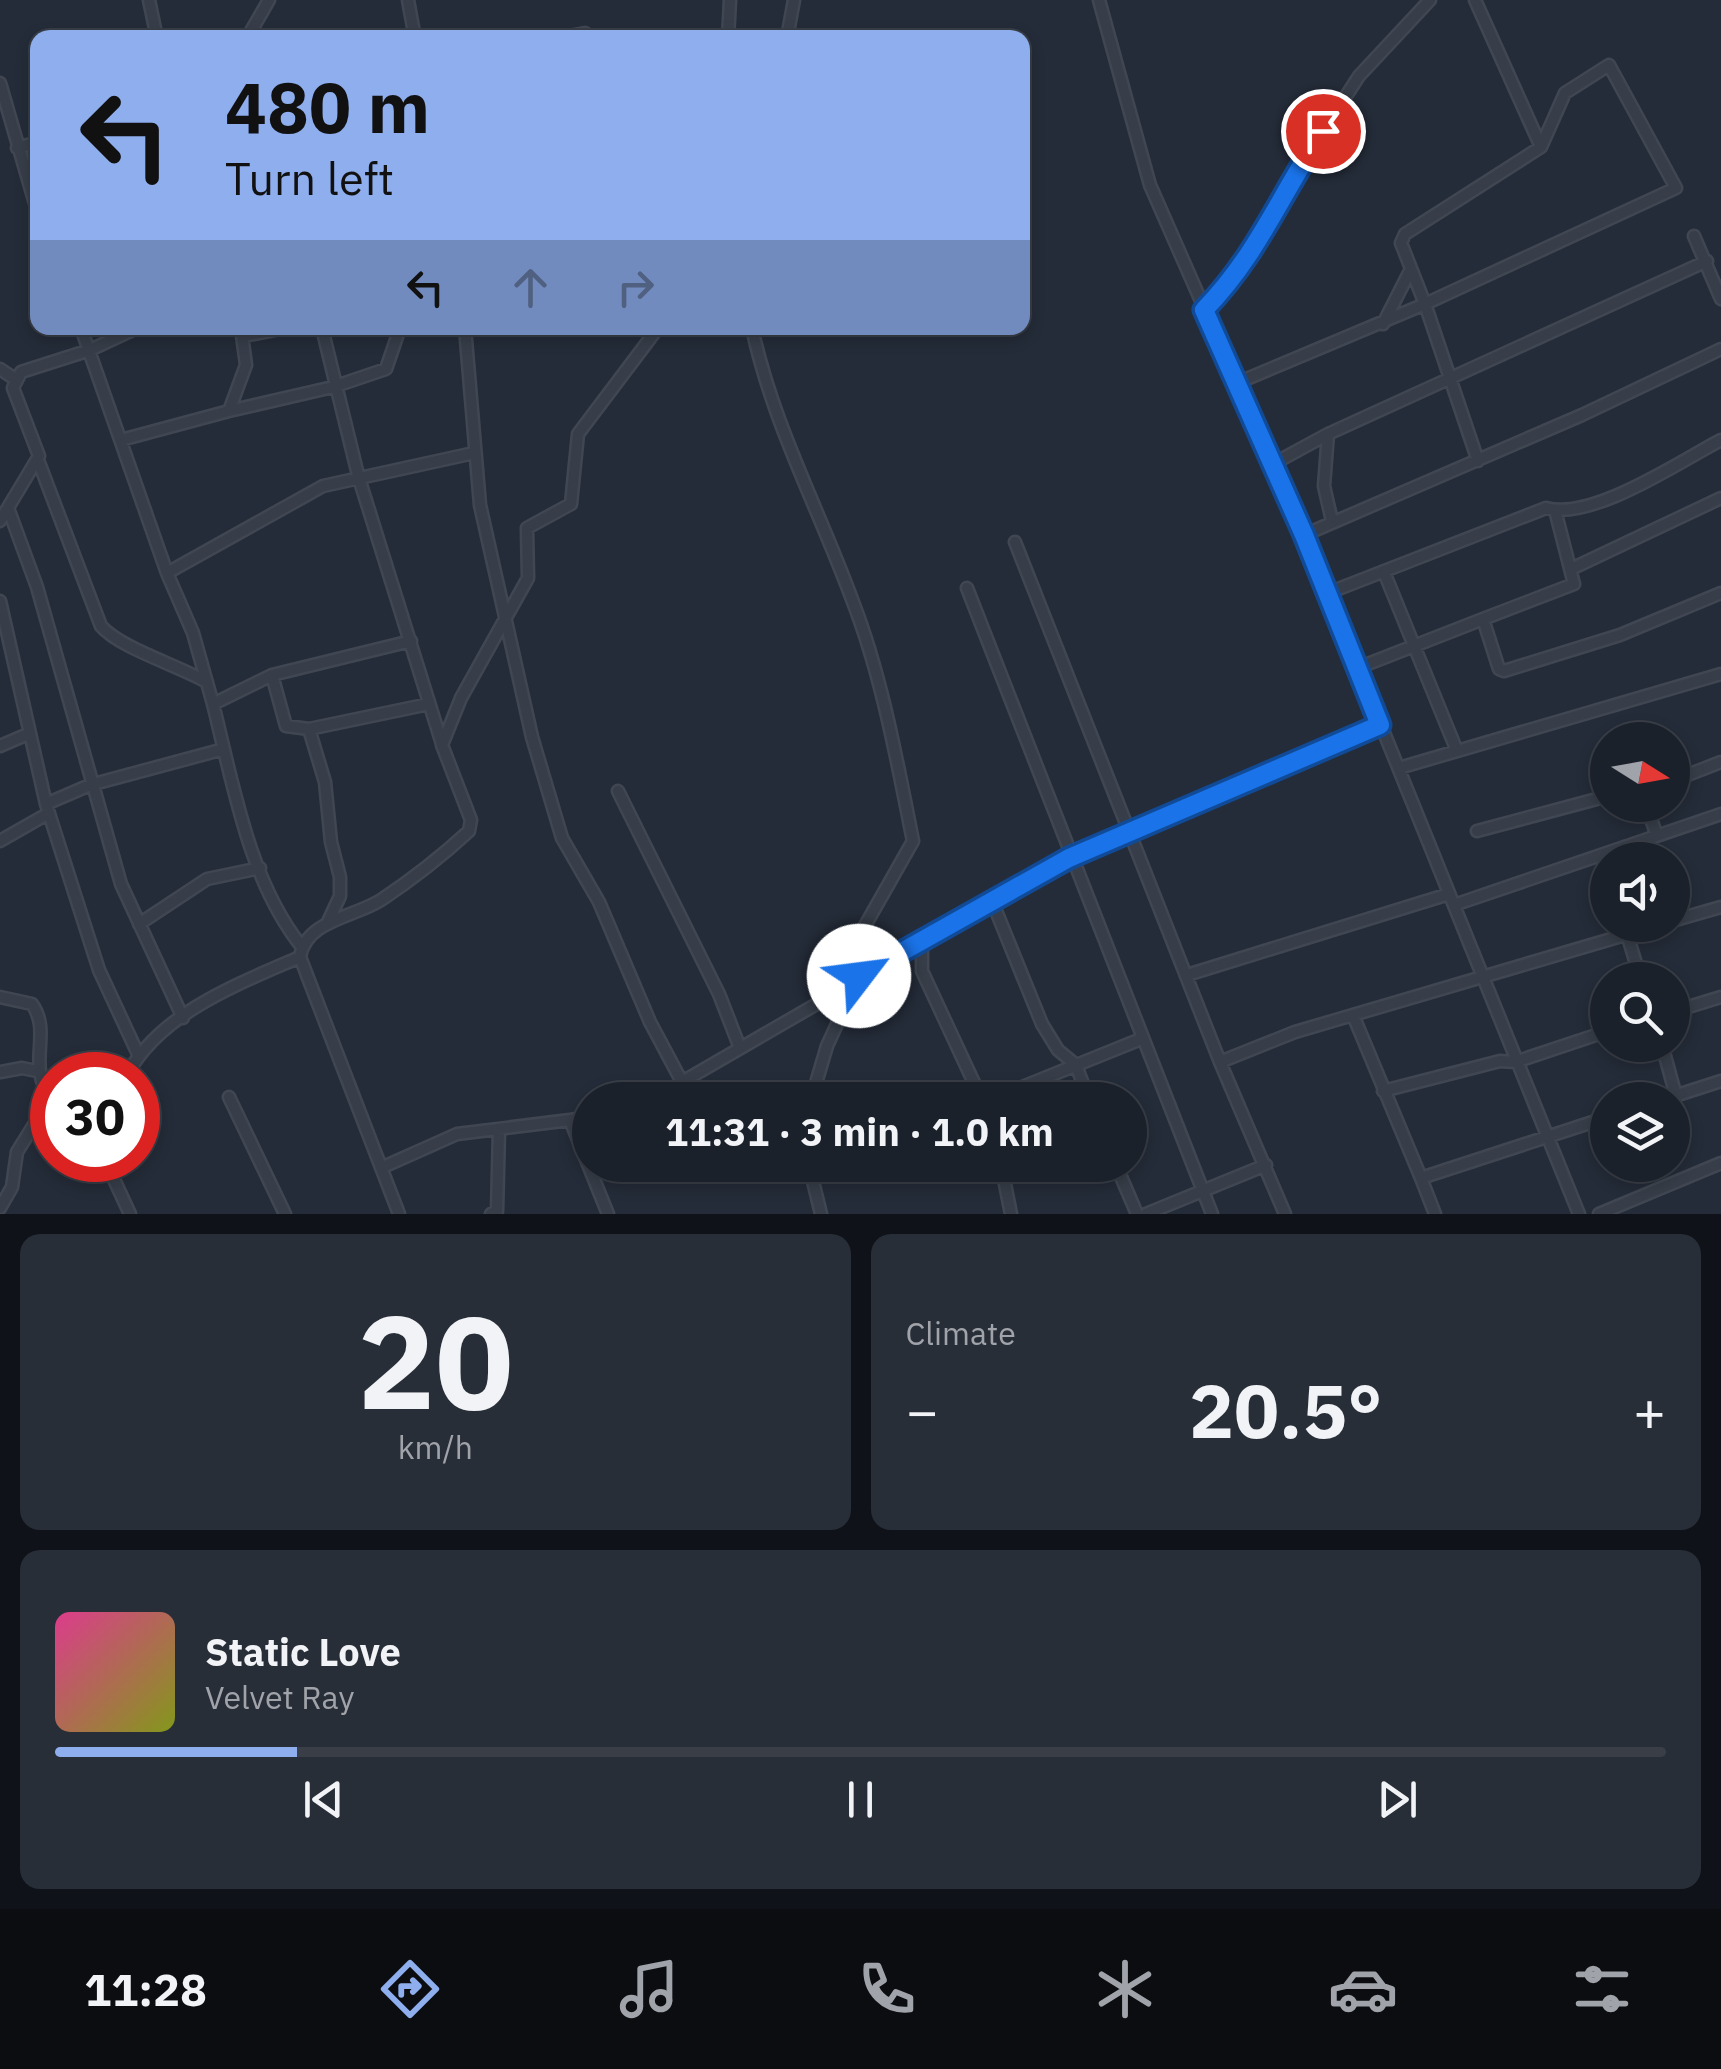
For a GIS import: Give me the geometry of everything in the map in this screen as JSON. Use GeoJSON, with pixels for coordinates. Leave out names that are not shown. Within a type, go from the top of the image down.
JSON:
{"type":"FeatureCollection","features":[{"type":"Feature","properties":{"kind":"street"},"geometry":{"type":"LineString","coordinates":[[149,0],[156,30]]}},
{"type":"Feature","properties":{"kind":"street"},"geometry":{"type":"LineString","coordinates":[[251,30],[268,0]]}},
{"type":"Feature","properties":{"kind":"street"},"geometry":{"type":"LineString","coordinates":[[408,0],[414,30]]}},
{"type":"Feature","properties":{"kind":"street"},"geometry":{"type":"LineString","coordinates":[[728,30],[730,0]]}},
{"type":"Feature","properties":{"kind":"street"},"geometry":{"type":"LineString","coordinates":[[788,30],[794,0]]}},
{"type":"Feature","properties":{"kind":"street"},"geometry":{"type":"LineString","coordinates":[[1098,0],[1150,185],[1304,535],[1480,977],[1580,1214]]}},
{"type":"Feature","properties":{"kind":"street"},"geometry":{"type":"LineString","coordinates":[[1204,310],[1258,247],[1282,195],[1359,76],[1430,0]]}},
{"type":"Feature","properties":{"kind":"street"},"geometry":{"type":"LineString","coordinates":[[1474,0],[1541,147]]}},
{"type":"Feature","properties":{"kind":"street"},"geometry":{"type":"LineString","coordinates":[[1237,383],[1382,325],[1425,304],[1676,188],[1609,65],[1566,93],[1541,147],[1404,234],[1401,243],[1425,304],[1478,461]]}},
{"type":"Feature","properties":{"kind":"street"},"geometry":{"type":"LineString","coordinates":[[0,83],[30,190]]}},
{"type":"Feature","properties":{"kind":"street"},"geometry":{"type":"LineString","coordinates":[[16,148],[30,144]]}},
{"type":"Feature","properties":{"kind":"street"},"geometry":{"type":"LineString","coordinates":[[1694,236],[1721,299]]}},
{"type":"Feature","properties":{"kind":"street"},"geometry":{"type":"LineString","coordinates":[[1273,464],[1328,434],[1451,381],[1707,260]]}},
{"type":"Feature","properties":{"kind":"street"},"geometry":{"type":"LineString","coordinates":[[1382,325],[1410,271]]}},
{"type":"Feature","properties":{"kind":"street"},"geometry":{"type":"LineString","coordinates":[[85,335],[167,573],[193,633],[260,868],[301,952],[400,1214]]}},
{"type":"Feature","properties":{"kind":"street"},"geometry":{"type":"LineString","coordinates":[[122,335],[90,350],[21,372],[13,388],[101,626],[112,638],[154,654],[207,682]]}},
{"type":"Feature","properties":{"kind":"street"},"geometry":{"type":"LineString","coordinates":[[229,411],[243,380],[242,335]]}},
{"type":"Feature","properties":{"kind":"street"},"geometry":{"type":"LineString","coordinates":[[323,335],[333,387],[358,475],[442,745],[471,820],[468,831],[377,903],[326,924]]}},
{"type":"Feature","properties":{"kind":"street"},"geometry":{"type":"LineString","coordinates":[[122,440],[333,387],[386,369],[398,335]]}},
{"type":"Feature","properties":{"kind":"street"},"geometry":{"type":"LineString","coordinates":[[466,335],[474,453],[504,627],[562,838],[599,902],[650,1022],[682,1082],[859,976],[1069,858],[1335,748],[1380,725]]}},
{"type":"Feature","properties":{"kind":"street"},"geometry":{"type":"LineString","coordinates":[[442,745],[461,698],[528,578],[526,528],[571,504],[578,434],[653,335]]}},
{"type":"Feature","properties":{"kind":"street"},"geometry":{"type":"LineString","coordinates":[[754,335],[781,432],[854,603],[894,747],[913,841],[858,938],[859,976],[827,1046],[816,1082]]}},
{"type":"Feature","properties":{"kind":"street"},"geometry":{"type":"LineString","coordinates":[[1304,535],[1478,461],[1721,349]]}},
{"type":"Feature","properties":{"kind":"street"},"geometry":{"type":"LineString","coordinates":[[0,369],[15,379]]}},
{"type":"Feature","properties":{"kind":"street"},"geometry":{"type":"LineString","coordinates":[[1328,434],[1324,486],[1332,521]]}},
{"type":"Feature","properties":{"kind":"street"},"geometry":{"type":"LineString","coordinates":[[1328,593],[1546,508],[1598,502],[1721,440]]}},
{"type":"Feature","properties":{"kind":"street"},"geometry":{"type":"LineString","coordinates":[[167,573],[306,495],[358,475],[474,453]]}},
{"type":"Feature","properties":{"kind":"street"},"geometry":{"type":"LineString","coordinates":[[0,520],[38,460]]}},
{"type":"Feature","properties":{"kind":"street"},"geometry":{"type":"LineString","coordinates":[[1571,568],[1651,534],[1721,498]]}},
{"type":"Feature","properties":{"kind":"street"},"geometry":{"type":"LineString","coordinates":[[8,508],[37,587],[121,884],[183,1018]]}},
{"type":"Feature","properties":{"kind":"street"},"geometry":{"type":"LineString","coordinates":[[1355,669],[1574,584],[1554,510]]}},
{"type":"Feature","properties":{"kind":"street"},"geometry":{"type":"LineString","coordinates":[[1015,542],[1220,1062],[1285,1214]]}},
{"type":"Feature","properties":{"kind":"street"},"geometry":{"type":"LineString","coordinates":[[1384,572],[1457,751]]}},
{"type":"Feature","properties":{"kind":"street"},"geometry":{"type":"LineString","coordinates":[[967,588],[1069,858],[1212,1214]]}},
{"type":"Feature","properties":{"kind":"street"},"geometry":{"type":"LineString","coordinates":[[1483,619],[1501,672],[1620,635],[1721,593]]}},
{"type":"Feature","properties":{"kind":"street"},"geometry":{"type":"LineString","coordinates":[[0,601],[47,808],[100,970],[137,1052]]}},
{"type":"Feature","properties":{"kind":"street"},"geometry":{"type":"LineString","coordinates":[[213,704],[272,675],[411,640]]}},
{"type":"Feature","properties":{"kind":"street"},"geometry":{"type":"LineString","coordinates":[[0,669],[12,665]]}},
{"type":"Feature","properties":{"kind":"street"},"geometry":{"type":"LineString","coordinates":[[1399,768],[1721,674]]}},
{"type":"Feature","properties":{"kind":"street"},"geometry":{"type":"LineString","coordinates":[[272,675],[286,726],[310,729],[429,704]]}},
{"type":"Feature","properties":{"kind":"street"},"geometry":{"type":"LineString","coordinates":[[140,1052],[227,989],[301,952],[326,924],[340,896],[340,877],[322,764],[310,729]]}},
{"type":"Feature","properties":{"kind":"street"},"geometry":{"type":"LineString","coordinates":[[0,746],[28,734]]}},
{"type":"Feature","properties":{"kind":"street"},"geometry":{"type":"LineString","coordinates":[[0,841],[47,808],[90,785],[224,749]]}},
{"type":"Feature","properties":{"kind":"street"},"geometry":{"type":"LineString","coordinates":[[1690,773],[1721,762]]}},
{"type":"Feature","properties":{"kind":"street"},"geometry":{"type":"LineString","coordinates":[[618,792],[719,994],[740,1048]]}},
{"type":"Feature","properties":{"kind":"street"},"geometry":{"type":"LineString","coordinates":[[1477,831],[1590,801]]}},
{"type":"Feature","properties":{"kind":"street"},"geometry":{"type":"LineString","coordinates":[[1187,975],[1451,899],[1721,814]]}},
{"type":"Feature","properties":{"kind":"street"},"geometry":{"type":"LineString","coordinates":[[1652,822],[1656,833]]}},
{"type":"Feature","properties":{"kind":"street"},"geometry":{"type":"LineString","coordinates":[[139,924],[206,879],[260,868]]}},
{"type":"Feature","properties":{"kind":"street"},"geometry":{"type":"LineString","coordinates":[[992,901],[1042,1024],[1058,1050],[1076,1065],[1082,1082]]}},
{"type":"Feature","properties":{"kind":"street"},"geometry":{"type":"LineString","coordinates":[[1690,916],[1721,907]]}},
{"type":"Feature","properties":{"kind":"street"},"geometry":{"type":"LineString","coordinates":[[922,940],[922,971],[974,1082]]}},
{"type":"Feature","properties":{"kind":"street"},"geometry":{"type":"LineString","coordinates":[[1220,1062],[1353,1015],[1600,942]]}},
{"type":"Feature","properties":{"kind":"street"},"geometry":{"type":"LineString","coordinates":[[0,997],[32,1004],[39,1014],[38,1052]]}},
{"type":"Feature","properties":{"kind":"street"},"geometry":{"type":"LineString","coordinates":[[1690,1006],[1721,997]]}},
{"type":"Feature","properties":{"kind":"street"},"geometry":{"type":"LineString","coordinates":[[1353,1015],[1436,1214]]}},
{"type":"Feature","properties":{"kind":"street"},"geometry":{"type":"LineString","coordinates":[[1383,1091],[1500,1061],[1515,1062],[1590,1037]]}},
{"type":"Feature","properties":{"kind":"street"},"geometry":{"type":"LineString","coordinates":[[1034,1082],[1141,1039]]}},
{"type":"Feature","properties":{"kind":"street"},"geometry":{"type":"LineString","coordinates":[[0,1072],[30,1070]]}},
{"type":"Feature","properties":{"kind":"street"},"geometry":{"type":"LineString","coordinates":[[1690,1092],[1721,1082]]}},
{"type":"Feature","properties":{"kind":"street"},"geometry":{"type":"LineString","coordinates":[[229,1096],[285,1214]]}},
{"type":"Feature","properties":{"kind":"street"},"geometry":{"type":"LineString","coordinates":[[383,1167],[458,1134],[570,1120],[608,1214]]}},
{"type":"Feature","properties":{"kind":"street"},"geometry":{"type":"LineString","coordinates":[[1421,1178],[1590,1123]]}},
{"type":"Feature","properties":{"kind":"street"},"geometry":{"type":"LineString","coordinates":[[491,1214],[498,1211],[499,1130]]}},
{"type":"Feature","properties":{"kind":"street"},"geometry":{"type":"LineString","coordinates":[[0,1208],[12,1187],[18,1152],[30,1133]]}},
{"type":"Feature","properties":{"kind":"street"},"geometry":{"type":"LineString","coordinates":[[1598,1214],[1721,1163]]}},
{"type":"Feature","properties":{"kind":"street"},"geometry":{"type":"LineString","coordinates":[[1146,1214],[1266,1166]]}},
{"type":"Feature","properties":{"kind":"street"},"geometry":{"type":"LineString","coordinates":[[115,1182],[130,1214]]}},
{"type":"Feature","properties":{"kind":"street"},"geometry":{"type":"LineString","coordinates":[[814,1182],[821,1214]]}},
{"type":"Feature","properties":{"kind":"street"},"geometry":{"type":"LineString","coordinates":[[1005,1182],[1011,1214]]}},
{"type":"Feature","properties":{"kind":"street"},"geometry":{"type":"LineString","coordinates":[[1123,1182],[1137,1214]]}},
{"type":"Feature","properties":{"kind":"route"},"geometry":{"type":"LineString","coordinates":[[859,976],[1069,858],[1190,804],[1335,748],[1380,725],[1304,535],[1204,310],[1258,247],[1282,195],[1323,131]]}}]}
